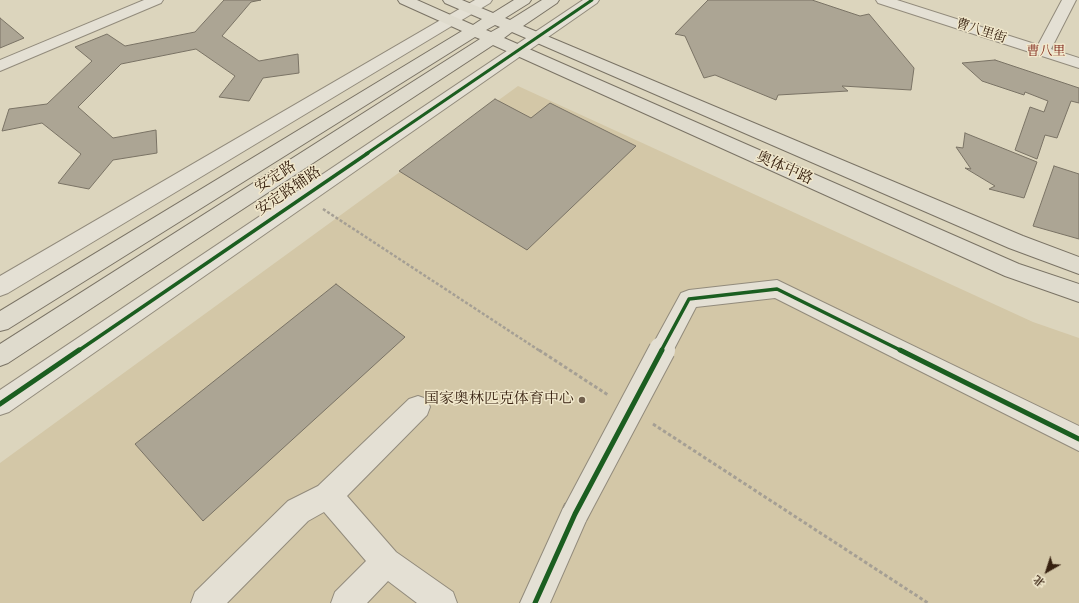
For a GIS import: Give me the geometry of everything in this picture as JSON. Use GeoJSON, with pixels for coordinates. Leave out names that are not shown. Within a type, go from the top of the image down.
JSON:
{"type":"FeatureCollection","features":[{"type":"Feature","properties":{"kind":"main road","name":"奥体中路"},"geometry":{"type":"LineString","coordinates":[[405,0],[1012,270],[1079,293]]}},
{"type":"Feature","properties":{"kind":"main road","name":"奥体中路"},"geometry":{"type":"LineString","coordinates":[[450,0],[1016,242],[1079,266]]}},
{"type":"Feature","properties":{"kind":"main road","name":"安定路"},"geometry":{"type":"LineString","coordinates":[[0,322],[524,0]]}},
{"type":"Feature","properties":{"kind":"main road","name":"安定路"},"geometry":{"type":"LineString","coordinates":[[0,356],[552,0]]}},
{"type":"Feature","properties":{"kind":"street"},"geometry":{"type":"LineString","coordinates":[[0,66],[156,0]]}},
{"type":"Feature","properties":{"kind":"street"},"geometry":{"type":"LineString","coordinates":[[0,287],[485,0]]}},
{"type":"Feature","properties":{"kind":"street","name":"安定路辅路"},"geometry":{"type":"LineString","coordinates":[[0,404],[592,0]]}},
{"type":"Feature","properties":{"kind":"street","name":"曹八里街"},"geometry":{"type":"LineString","coordinates":[[883,0],[1079,64]]}},
{"type":"Feature","properties":{"kind":"street"},"geometry":{"type":"LineString","coordinates":[[1042,52],[1069,0]]}},
{"type":"Feature","properties":{"kind":"street"},"geometry":{"type":"LineString","coordinates":[[535,603],[575,514],[689,299],[777,289],[1079,439]]}},
{"type":"Feature","properties":{"kind":"street"},"geometry":{"type":"LineString","coordinates":[[206,603],[298,511],[328,496],[418,408]]}},
{"type":"Feature","properties":{"kind":"street"},"geometry":{"type":"LineString","coordinates":[[328,496],[386,562],[442,603]]}},
{"type":"Feature","properties":{"kind":"street"},"geometry":{"type":"LineString","coordinates":[[346,603],[386,562]]}},
{"type":"Feature","properties":{"kind":"shaded area","name":"国家奥林匹克体育中心"},"geometry":{"type":"Polygon","coordinates":[[[518,86],[1033,322],[1079,338],[1079,603],[0,603],[0,463],[518,86]]]}},
{"type":"Feature","properties":{"kind":"building"},"geometry":{"type":"Polygon","coordinates":[[[224,0],[261,0],[251,2],[222,36],[259,61],[298,54],[299,73],[263,78],[249,101],[219,97],[235,76],[196,49],[121,64],[78,107],[113,138],[156,130],[157,153],[113,160],[89,189],[58,183],[81,154],[42,123],[2,131],[9,109],[47,104],[92,61],[75,47],[107,34],[125,46],[195,32],[224,0]]]}},
{"type":"Feature","properties":{"kind":"building"},"geometry":{"type":"Polygon","coordinates":[[[708,0],[812,0],[860,16],[869,14],[914,68],[911,90],[842,86],[848,91],[778,95],[776,100],[715,75],[704,78],[685,36],[675,34],[708,0]]]}},
{"type":"Feature","properties":{"kind":"building"},"geometry":{"type":"Polygon","coordinates":[[[0,18],[24,38],[0,48],[0,18]]]}},
{"type":"Feature","properties":{"kind":"building"},"geometry":{"type":"Polygon","coordinates":[[[995,60],[1079,88],[1079,103],[1071,101],[1057,138],[1045,135],[1037,159],[1015,150],[1030,107],[1044,112],[1048,101],[1025,92],[1024,95],[982,81],[962,63],[995,60]]]}},
{"type":"Feature","properties":{"kind":"building"},"geometry":{"type":"Polygon","coordinates":[[[495,99],[531,118],[550,103],[636,146],[527,250],[399,171],[495,99]]]}},
{"type":"Feature","properties":{"kind":"building"},"geometry":{"type":"Polygon","coordinates":[[[965,133],[1037,162],[1024,198],[989,189],[995,186],[965,168],[971,169],[956,147],[963,148],[965,133]]]}},
{"type":"Feature","properties":{"kind":"building"},"geometry":{"type":"Polygon","coordinates":[[[1054,166],[1079,174],[1079,239],[1033,226],[1054,166]]]}},
{"type":"Feature","properties":{"kind":"building"},"geometry":{"type":"Polygon","coordinates":[[[336,284],[405,337],[203,521],[135,444],[336,284]]]}},
{"type":"Feature","properties":{"kind":"cycle path"},"geometry":{"type":"LineString","coordinates":[[0,404],[592,0]]}},
{"type":"Feature","properties":{"kind":"cycle path"},"geometry":{"type":"LineString","coordinates":[[535,603],[575,514],[689,299],[777,289],[1079,439]]}},
{"type":"Feature","properties":{"kind":"place","name":"国家奥林匹克体育中心"},"geometry":{"type":"Point","coordinates":[582,400]}},
{"type":"Feature","properties":{"kind":"district","name":"曹八里"},"geometry":{"type":"Point","coordinates":[1046,52]}}]}
